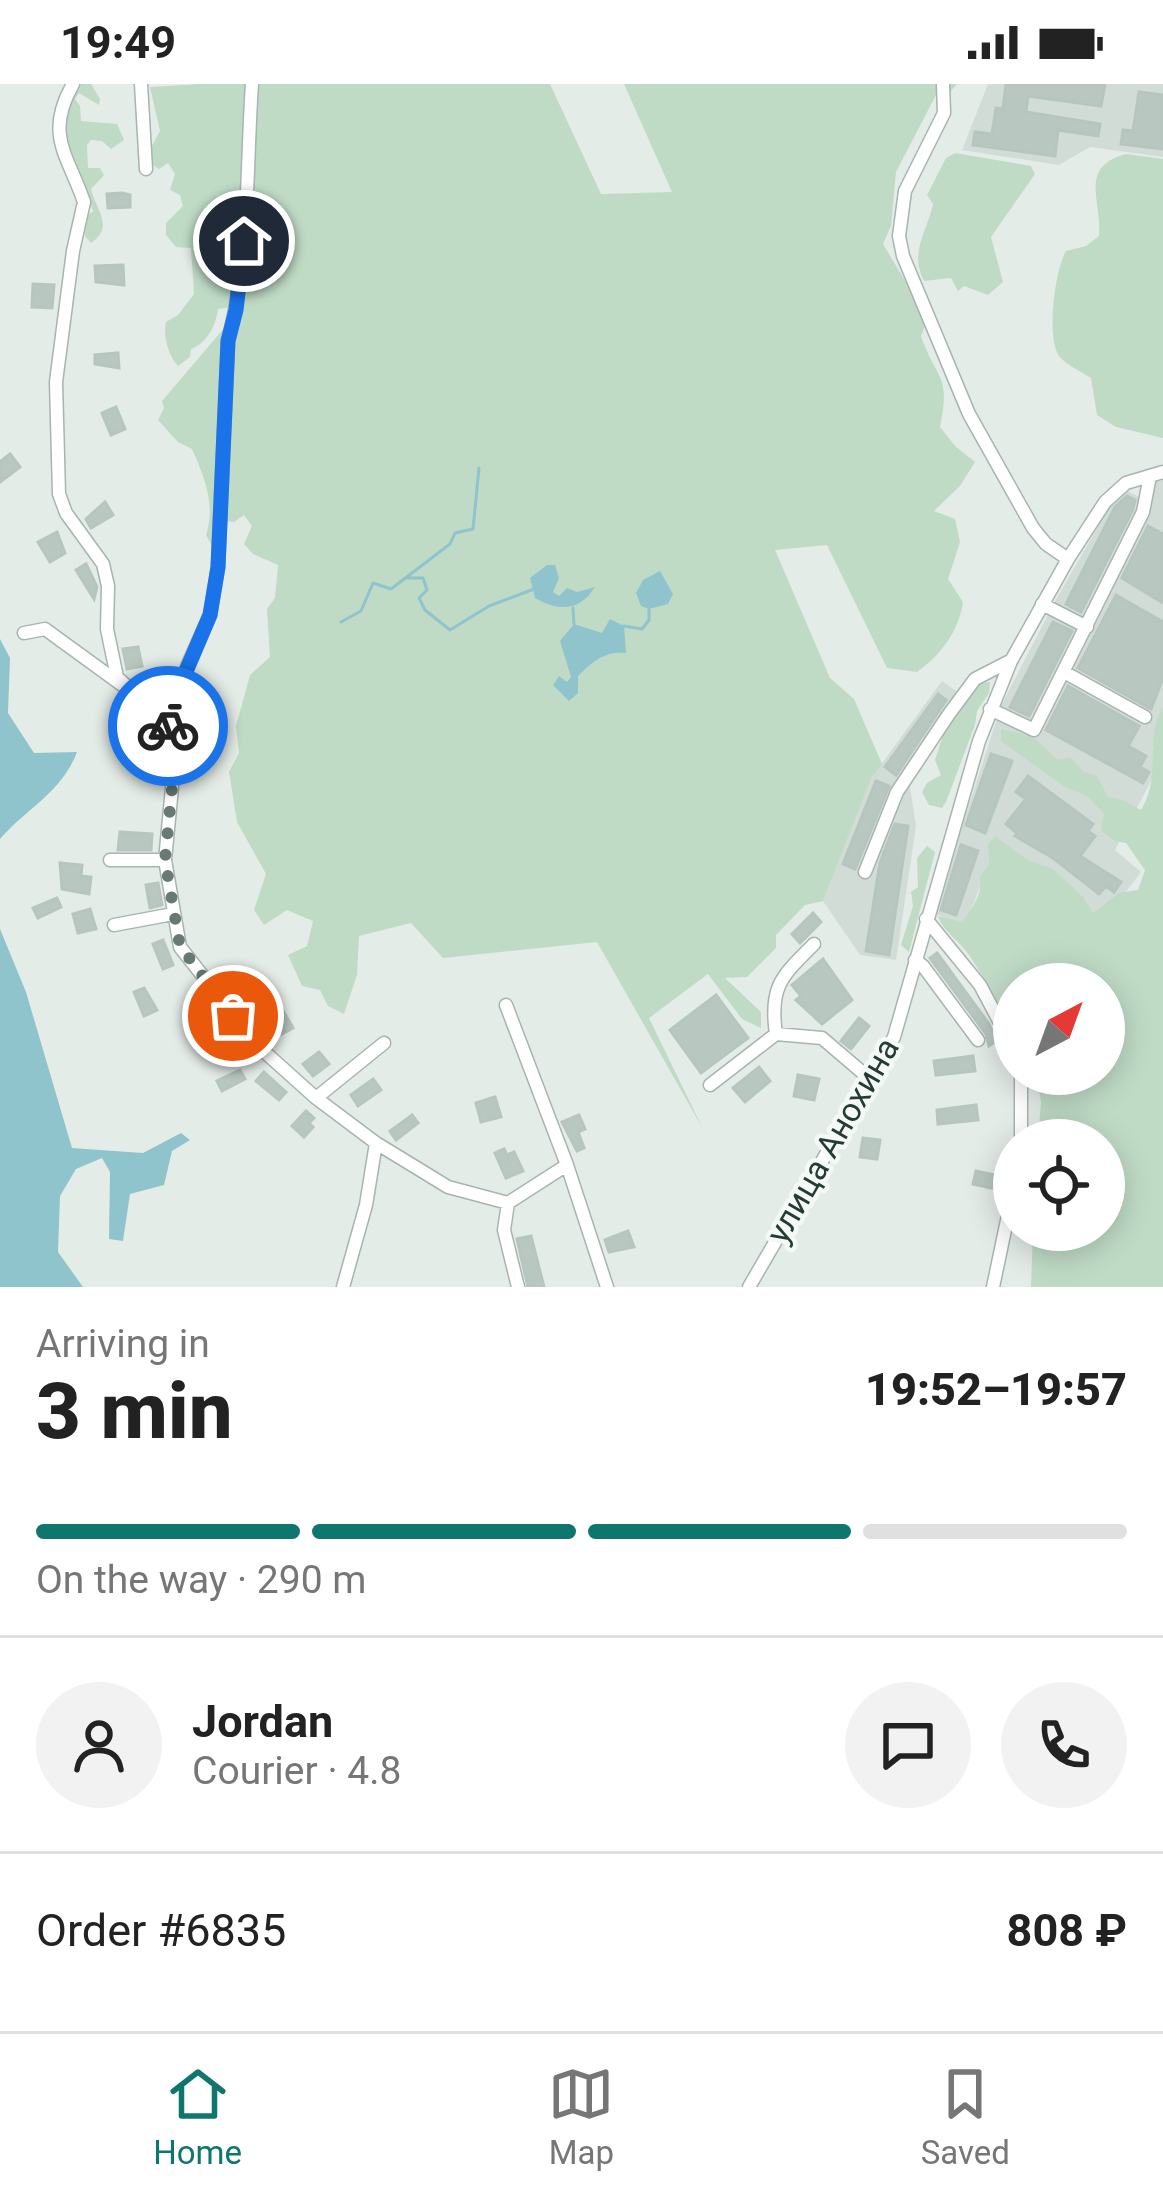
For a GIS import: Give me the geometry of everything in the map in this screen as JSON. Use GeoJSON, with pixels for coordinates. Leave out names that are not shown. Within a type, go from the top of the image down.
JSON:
{"type":"FeatureCollection","features":[{"type":"Feature","properties":{"kind":"street"},"geometry":{"type":"LineString","coordinates":[[73,84],[59,115],[58,130],[68,170],[84,202],[56,382],[57,471],[66,513],[104,564],[107,629],[123,686]]}},
{"type":"Feature","properties":{"kind":"street"},"geometry":{"type":"LineString","coordinates":[[141,84],[146,169]]}},
{"type":"Feature","properties":{"kind":"street"},"geometry":{"type":"LineString","coordinates":[[167,724],[210,615],[218,567],[228,341],[248,207],[252,84]]}},
{"type":"Feature","properties":{"kind":"street"},"geometry":{"type":"LineString","coordinates":[[943,84],[944,113],[904,191],[899,236],[903,256],[969,414],[1033,528],[1068,559]]}},
{"type":"Feature","properties":{"kind":"street"},"geometry":{"type":"LineString","coordinates":[[990,709],[1034,730],[1143,512],[1156,474]]}},
{"type":"Feature","properties":{"kind":"street","name":"улица Анохина"},"geometry":{"type":"LineString","coordinates":[[749,1287],[894,1037],[990,709],[1011,661],[1068,559],[1115,492],[1126,483],[1156,474]]}},
{"type":"Feature","properties":{"kind":"street"},"geometry":{"type":"LineString","coordinates":[[1042,604],[1087,627]]}},
{"type":"Feature","properties":{"kind":"street"},"geometry":{"type":"LineString","coordinates":[[24,633],[45,629],[167,724],[172,788],[165,860],[180,946],[259,1046],[316,1098],[376,1143],[448,1187],[508,1203],[568,1165]]}},
{"type":"Feature","properties":{"kind":"street"},"geometry":{"type":"LineString","coordinates":[[865,872],[897,792],[950,714],[976,679],[1011,661]]}},
{"type":"Feature","properties":{"kind":"street"},"geometry":{"type":"LineString","coordinates":[[1064,672],[1145,717]]}},
{"type":"Feature","properties":{"kind":"street"},"geometry":{"type":"LineString","coordinates":[[110,860],[165,860]]}},
{"type":"Feature","properties":{"kind":"street"},"geometry":{"type":"LineString","coordinates":[[114,925],[173,914]]}},
{"type":"Feature","properties":{"kind":"street"},"geometry":{"type":"LineString","coordinates":[[926,920],[950,944],[993,1009]]}},
{"type":"Feature","properties":{"kind":"street"},"geometry":{"type":"LineString","coordinates":[[776,1034],[772,1012],[778,980],[814,944]]}},
{"type":"Feature","properties":{"kind":"street"},"geometry":{"type":"LineString","coordinates":[[915,960],[978,1040]]}},
{"type":"Feature","properties":{"kind":"street"},"geometry":{"type":"LineString","coordinates":[[506,1005],[568,1165],[607,1287]]}},
{"type":"Feature","properties":{"kind":"street"},"geometry":{"type":"LineString","coordinates":[[710,1085],[776,1034],[822,1038],[870,1079]]}},
{"type":"Feature","properties":{"kind":"street"},"geometry":{"type":"LineString","coordinates":[[316,1098],[384,1043]]}},
{"type":"Feature","properties":{"kind":"street"},"geometry":{"type":"LineString","coordinates":[[343,1287],[366,1205],[376,1143]]}},
{"type":"Feature","properties":{"kind":"street"},"geometry":{"type":"LineString","coordinates":[[508,1203],[504,1230],[518,1287]]}},
{"type":"Feature","properties":{"kind":"street"},"geometry":{"type":"LineString","coordinates":[[993,1287],[1000,1251]]}},
{"type":"Feature","properties":{"kind":"shaded area"},"geometry":{"type":"Polygon","coordinates":[[[988,84],[1163,84],[1163,157],[1090,147],[1059,165],[962,150],[988,84]]]}},
{"type":"Feature","properties":{"kind":"shaded area"},"geometry":{"type":"Polygon","coordinates":[[[1163,480],[1163,730],[1152,749],[1163,758],[1115,850],[1141,872],[1103,922],[997,842],[965,926],[934,913],[1001,706],[1054,603],[1110,506],[1126,490],[1141,498],[1151,481],[1163,480]]]}},
{"type":"Feature","properties":{"kind":"shaded area"},"geometry":{"type":"Polygon","coordinates":[[[942,681],[965,697],[909,781],[916,826],[896,960],[860,955],[823,901],[872,777],[942,681]]]}},
{"type":"Feature","properties":{"kind":"green space"},"geometry":{"type":"Polygon","coordinates":[[[78,84],[91,84],[100,99],[99,105],[79,93],[75,99],[81,121],[117,124],[124,140],[111,149],[102,141],[91,140],[87,145],[88,168],[100,168],[104,175],[91,189],[103,224],[91,243],[85,236],[86,217],[93,211],[64,133],[64,118],[78,84]]]}},
{"type":"Feature","properties":{"kind":"green space"},"geometry":{"type":"Polygon","coordinates":[[[247,84],[243,206],[232,307],[218,309],[210,333],[178,366],[169,351],[165,327],[194,294],[191,248],[176,247],[166,235],[166,223],[183,206],[180,195],[170,190],[175,174],[168,163],[159,169],[150,163],[149,151],[160,131],[150,87],[247,84]]]}},
{"type":"Feature","properties":{"kind":"green space"},"geometry":{"type":"Polygon","coordinates":[[[257,84],[550,84],[601,194],[672,192],[624,84],[957,84],[949,93],[936,95],[896,172],[891,226],[883,244],[925,326],[921,336],[943,387],[940,427],[975,462],[960,486],[934,511],[955,519],[960,542],[948,579],[963,602],[961,613],[948,642],[917,672],[887,668],[827,545],[775,550],[830,678],[854,699],[882,764],[872,777],[823,901],[805,905],[776,935],[776,948],[747,977],[725,978],[761,1012],[761,1028],[742,1019],[708,974],[649,1018],[703,1129],[597,942],[443,958],[411,923],[359,936],[357,975],[344,1014],[328,1006],[320,990],[302,986],[288,955],[307,946],[313,921],[287,910],[264,925],[254,910],[266,874],[237,822],[229,772],[239,753],[236,726],[250,675],[270,657],[267,609],[275,598],[278,565],[253,554],[244,544],[252,526],[244,515],[226,521],[225,448],[232,342],[241,310],[253,206],[257,84]]]}},
{"type":"Feature","properties":{"kind":"green space"},"geometry":{"type":"Polygon","coordinates":[[[955,153],[1031,166],[1035,174],[991,237],[1003,282],[988,295],[964,286],[958,291],[951,278],[924,281],[920,271],[919,251],[933,204],[927,195],[946,158],[955,153]]]}},
{"type":"Feature","properties":{"kind":"green space"},"geometry":{"type":"Polygon","coordinates":[[[1126,154],[1163,159],[1163,438],[1116,427],[1097,415],[1091,378],[1059,356],[1053,334],[1062,260],[1066,251],[1086,246],[1099,236],[1097,176],[1111,160],[1126,154]]]}},
{"type":"Feature","properties":{"kind":"green space"},"geometry":{"type":"Polygon","coordinates":[[[225,327],[216,451],[216,544],[211,544],[206,535],[209,502],[192,449],[178,442],[158,420],[162,401],[225,327]]]}},
{"type":"Feature","properties":{"kind":"green space"},"geometry":{"type":"Polygon","coordinates":[[[990,682],[946,802],[942,808],[929,805],[922,792],[941,775],[935,760],[944,732],[981,683],[990,682]]]}},
{"type":"Feature","properties":{"kind":"green space"},"geometry":{"type":"Polygon","coordinates":[[[1163,707],[1163,1287],[1031,1287],[1032,1251],[1125,1251],[1125,1119],[1040,1119],[1040,1095],[1125,1095],[1125,963],[993,963],[993,993],[938,916],[962,922],[978,895],[980,877],[989,864],[988,845],[995,836],[1028,860],[1053,869],[1093,913],[1119,893],[1138,890],[1145,870],[1126,843],[1101,831],[1104,814],[1087,796],[1065,787],[1001,741],[1001,729],[1032,736],[1058,760],[1070,757],[1084,772],[1097,776],[1108,797],[1141,810],[1151,783],[1157,719],[1163,707]]]}},
{"type":"Feature","properties":{"kind":"green space"},"geometry":{"type":"Polygon","coordinates":[[[927,846],[935,852],[909,952],[901,945],[913,906],[911,892],[918,887],[917,858],[927,846]]]}},
{"type":"Feature","properties":{"kind":"water"},"geometry":{"type":"Polygon","coordinates":[[[547,565],[555,565],[559,578],[553,592],[559,596],[567,588],[577,592],[595,587],[576,605],[544,603],[535,598],[530,578],[547,565]]]}},
{"type":"Feature","properties":{"kind":"water"},"geometry":{"type":"Polygon","coordinates":[[[660,571],[673,594],[668,604],[641,606],[636,593],[643,580],[660,571]]]}},
{"type":"Feature","properties":{"kind":"water"},"geometry":{"type":"Polygon","coordinates":[[[610,619],[624,626],[626,653],[605,655],[589,666],[578,676],[578,693],[569,701],[553,685],[559,676],[567,682],[571,677],[560,641],[574,624],[602,633],[610,619]]]}},
{"type":"Feature","properties":{"kind":"water"},"geometry":{"type":"Polygon","coordinates":[[[0,639],[10,658],[8,713],[34,753],[77,752],[53,789],[0,839],[0,639]]]}},
{"type":"Feature","properties":{"kind":"water"},"geometry":{"type":"Polygon","coordinates":[[[0,929],[26,992],[72,1148],[143,1153],[181,1133],[190,1140],[172,1151],[164,1185],[130,1194],[123,1241],[109,1239],[110,1172],[102,1158],[76,1169],[60,1196],[58,1252],[83,1287],[0,1287],[0,929]]]}},
{"type":"Feature","properties":{"kind":"building"},"geometry":{"type":"Polygon","coordinates":[[[1006,84],[1105,84],[1101,106],[1028,96],[1026,112],[1100,124],[1098,136],[1058,130],[1055,156],[973,145],[975,132],[992,134],[996,108],[1003,109],[1006,84]]]}},
{"type":"Feature","properties":{"kind":"building"},"geometry":{"type":"Polygon","coordinates":[[[1139,92],[1163,95],[1163,149],[1121,144],[1123,130],[1133,131],[1139,92]]]}},
{"type":"Feature","properties":{"kind":"building"},"geometry":{"type":"Polygon","coordinates":[[[107,194],[130,195],[130,207],[108,208],[107,194]]]}},
{"type":"Feature","properties":{"kind":"building"},"geometry":{"type":"Polygon","coordinates":[[[123,265],[124,285],[96,282],[95,266],[123,265]]]}},
{"type":"Feature","properties":{"kind":"building"},"geometry":{"type":"Polygon","coordinates":[[[33,284],[54,285],[52,308],[32,307],[33,284]]]}},
{"type":"Feature","properties":{"kind":"building"},"geometry":{"type":"Polygon","coordinates":[[[118,353],[119,368],[95,364],[95,355],[118,353]]]}},
{"type":"Feature","properties":{"kind":"building"},"geometry":{"type":"Polygon","coordinates":[[[116,407],[125,429],[111,435],[102,413],[116,407]]]}},
{"type":"Feature","properties":{"kind":"building"},"geometry":{"type":"Polygon","coordinates":[[[10,454],[20,467],[0,482],[0,462],[10,454]]]}},
{"type":"Feature","properties":{"kind":"building"},"geometry":{"type":"Polygon","coordinates":[[[1127,496],[1135,500],[1133,509],[1081,612],[1066,604],[1115,507],[1127,496]]]}},
{"type":"Feature","properties":{"kind":"building"},"geometry":{"type":"Polygon","coordinates":[[[105,502],[113,515],[91,528],[86,519],[105,502]]]}},
{"type":"Feature","properties":{"kind":"building"},"geometry":{"type":"Polygon","coordinates":[[[1148,526],[1163,534],[1163,603],[1122,578],[1148,526]]]}},
{"type":"Feature","properties":{"kind":"building"},"geometry":{"type":"Polygon","coordinates":[[[57,532],[65,553],[50,562],[38,542],[57,532]]]}},
{"type":"Feature","properties":{"kind":"building"},"geometry":{"type":"Polygon","coordinates":[[[86,564],[97,587],[94,599],[76,570],[86,564]]]}},
{"type":"Feature","properties":{"kind":"building"},"geometry":{"type":"Polygon","coordinates":[[[1116,595],[1163,622],[1163,678],[1151,709],[1078,668],[1116,595]]]}},
{"type":"Feature","properties":{"kind":"building"},"geometry":{"type":"Polygon","coordinates":[[[1053,622],[1072,631],[1029,716],[1010,707],[1053,622]]]}},
{"type":"Feature","properties":{"kind":"building"},"geometry":{"type":"Polygon","coordinates":[[[138,647],[142,666],[127,669],[123,649],[138,647]]]}},
{"type":"Feature","properties":{"kind":"building"},"geometry":{"type":"Polygon","coordinates":[[[1068,686],[1139,726],[1128,746],[1146,756],[1140,767],[1149,772],[1143,783],[1046,730],[1068,686]]]}},
{"type":"Feature","properties":{"kind":"building"},"geometry":{"type":"Polygon","coordinates":[[[938,694],[946,700],[896,775],[885,767],[938,694]]]}},
{"type":"Feature","properties":{"kind":"building"},"geometry":{"type":"Polygon","coordinates":[[[199,699],[202,718],[188,721],[186,700],[199,699]]]}},
{"type":"Feature","properties":{"kind":"building"},"geometry":{"type":"Polygon","coordinates":[[[206,744],[207,761],[188,762],[187,745],[206,744]]]}},
{"type":"Feature","properties":{"kind":"building"},"geometry":{"type":"Polygon","coordinates":[[[991,754],[1012,761],[985,833],[966,825],[991,754]]]}},
{"type":"Feature","properties":{"kind":"building"},"geometry":{"type":"Polygon","coordinates":[[[1028,776],[1093,824],[1088,831],[1095,836],[1080,856],[1121,882],[1114,892],[1106,886],[1099,894],[1015,836],[1006,824],[1026,799],[1016,792],[1028,776]]]}},
{"type":"Feature","properties":{"kind":"building"},"geometry":{"type":"Polygon","coordinates":[[[876,781],[889,786],[855,869],[843,864],[876,781]]]}},
{"type":"Feature","properties":{"kind":"building"},"geometry":{"type":"Polygon","coordinates":[[[895,824],[908,826],[889,955],[866,951],[880,863],[895,824]]]}},
{"type":"Feature","properties":{"kind":"building"},"geometry":{"type":"Polygon","coordinates":[[[120,832],[152,834],[151,850],[118,850],[120,832]]]}},
{"type":"Feature","properties":{"kind":"building"},"geometry":{"type":"Polygon","coordinates":[[[961,845],[978,851],[956,915],[941,910],[961,845]]]}},
{"type":"Feature","properties":{"kind":"building"},"geometry":{"type":"Polygon","coordinates":[[[60,863],[82,865],[81,876],[91,877],[89,894],[62,889],[60,863]]]}},
{"type":"Feature","properties":{"kind":"building"},"geometry":{"type":"Polygon","coordinates":[[[158,883],[162,905],[150,908],[146,885],[158,883]]]}},
{"type":"Feature","properties":{"kind":"building"},"geometry":{"type":"Polygon","coordinates":[[[57,898],[61,907],[38,918],[33,908],[57,898]]]}},
{"type":"Feature","properties":{"kind":"building"},"geometry":{"type":"Polygon","coordinates":[[[90,909],[96,929],[78,933],[73,914],[90,909]]]}},
{"type":"Feature","properties":{"kind":"building"},"geometry":{"type":"Polygon","coordinates":[[[813,913],[821,922],[800,943],[792,934],[813,913]]]}},
{"type":"Feature","properties":{"kind":"building"},"geometry":{"type":"Polygon","coordinates":[[[163,940],[173,965],[163,969],[153,944],[163,940]]]}},
{"type":"Feature","properties":{"kind":"building"},"geometry":{"type":"Polygon","coordinates":[[[937,953],[989,1024],[993,1043],[989,1046],[986,1034],[930,958],[937,953]]]}},
{"type":"Feature","properties":{"kind":"building"},"geometry":{"type":"Polygon","coordinates":[[[823,959],[852,1000],[822,1024],[796,1000],[801,996],[792,985],[823,959]]]}},
{"type":"Feature","properties":{"kind":"building"},"geometry":{"type":"Polygon","coordinates":[[[244,971],[252,984],[235,994],[227,981],[244,971]]]}},
{"type":"Feature","properties":{"kind":"building"},"geometry":{"type":"Polygon","coordinates":[[[144,988],[157,1010],[144,1016],[134,992],[144,988]]]}},
{"type":"Feature","properties":{"kind":"building"},"geometry":{"type":"Polygon","coordinates":[[[716,995],[748,1038],[701,1073],[670,1030],[716,995]]]}},
{"type":"Feature","properties":{"kind":"building"},"geometry":{"type":"Polygon","coordinates":[[[204,1000],[216,1025],[206,1029],[195,1004],[204,1000]]]}},
{"type":"Feature","properties":{"kind":"building"},"geometry":{"type":"Polygon","coordinates":[[[279,1004],[293,1028],[282,1034],[269,1010],[279,1004]]]}},
{"type":"Feature","properties":{"kind":"building"},"geometry":{"type":"Polygon","coordinates":[[[859,1018],[869,1026],[851,1049],[841,1041],[859,1018]]]}},
{"type":"Feature","properties":{"kind":"building"},"geometry":{"type":"Polygon","coordinates":[[[319,1052],[329,1064],[313,1076],[303,1064],[319,1052]]]}},
{"type":"Feature","properties":{"kind":"building"},"geometry":{"type":"Polygon","coordinates":[[[973,1056],[975,1071],[936,1075],[934,1061],[973,1056]]]}},
{"type":"Feature","properties":{"kind":"building"},"geometry":{"type":"Polygon","coordinates":[[[759,1067],[770,1081],[745,1102],[733,1088],[759,1067]]]}},
{"type":"Feature","properties":{"kind":"building"},"geometry":{"type":"Polygon","coordinates":[[[240,1070],[245,1079],[222,1091],[217,1081],[240,1070]]]}},
{"type":"Feature","properties":{"kind":"building"},"geometry":{"type":"Polygon","coordinates":[[[264,1072],[286,1092],[279,1100],[256,1081],[264,1072]]]}},
{"type":"Feature","properties":{"kind":"building"},"geometry":{"type":"Polygon","coordinates":[[[798,1075],[819,1079],[814,1100],[794,1096],[798,1075]]]}},
{"type":"Feature","properties":{"kind":"building"},"geometry":{"type":"Polygon","coordinates":[[[373,1079],[381,1090],[358,1106],[351,1095],[373,1079]]]}},
{"type":"Feature","properties":{"kind":"building"},"geometry":{"type":"Polygon","coordinates":[[[495,1097],[501,1117],[481,1122],[476,1103],[495,1097]]]}},
{"type":"Feature","properties":{"kind":"building"},"geometry":{"type":"Polygon","coordinates":[[[976,1105],[978,1120],[938,1124],[937,1110],[976,1105]]]}},
{"type":"Feature","properties":{"kind":"building"},"geometry":{"type":"Polygon","coordinates":[[[306,1111],[314,1118],[304,1137],[292,1126],[306,1111]]]}},
{"type":"Feature","properties":{"kind":"building"},"geometry":{"type":"Polygon","coordinates":[[[412,1115],[418,1123],[396,1140],[390,1131],[412,1115]]]}},
{"type":"Feature","properties":{"kind":"building"},"geometry":{"type":"Polygon","coordinates":[[[579,1115],[585,1129],[578,1132],[584,1148],[577,1151],[562,1122],[579,1115]]]}},
{"type":"Feature","properties":{"kind":"building"},"geometry":{"type":"Polygon","coordinates":[[[863,1138],[880,1140],[877,1159],[860,1157],[863,1138]]]}},
{"type":"Feature","properties":{"kind":"building"},"geometry":{"type":"Polygon","coordinates":[[[504,1149],[507,1155],[514,1152],[523,1171],[506,1178],[495,1153],[504,1149]]]}},
{"type":"Feature","properties":{"kind":"building"},"geometry":{"type":"Polygon","coordinates":[[[976,1171],[993,1175],[993,1188],[973,1184],[976,1171]]]}},
{"type":"Feature","properties":{"kind":"building"},"geometry":{"type":"Polygon","coordinates":[[[628,1231],[634,1247],[609,1252],[605,1240],[628,1231]]]}},
{"type":"Feature","properties":{"kind":"building"},"geometry":{"type":"Polygon","coordinates":[[[531,1236],[544,1287],[528,1287],[517,1239],[531,1236]]]}},
{"type":"Feature","properties":{"kind":"waterway"},"geometry":{"type":"LineString","coordinates":[[341,622],[361,611],[373,583],[391,589],[450,544],[455,533],[473,529],[479,468]]}},
{"type":"Feature","properties":{"kind":"waterway"},"geometry":{"type":"LineString","coordinates":[[408,578],[423,578],[427,590],[419,598],[425,610],[450,630],[489,606],[534,589]]}},
{"type":"Feature","properties":{"kind":"waterway"},"geometry":{"type":"LineString","coordinates":[[573,608],[574,624]]}},
{"type":"Feature","properties":{"kind":"waterway"},"geometry":{"type":"LineString","coordinates":[[624,626],[642,629],[649,620],[649,609]]}},
{"type":"Feature","properties":{"kind":"way so far"},"geometry":{"type":"LineString","coordinates":[[168,726],[172,788],[165,860],[180,946],[233,1016]]}},
{"type":"Feature","properties":{"kind":"route"},"geometry":{"type":"LineString","coordinates":[[168,726],[170,709],[210,615],[218,567],[228,341],[244,241]]}}]}
